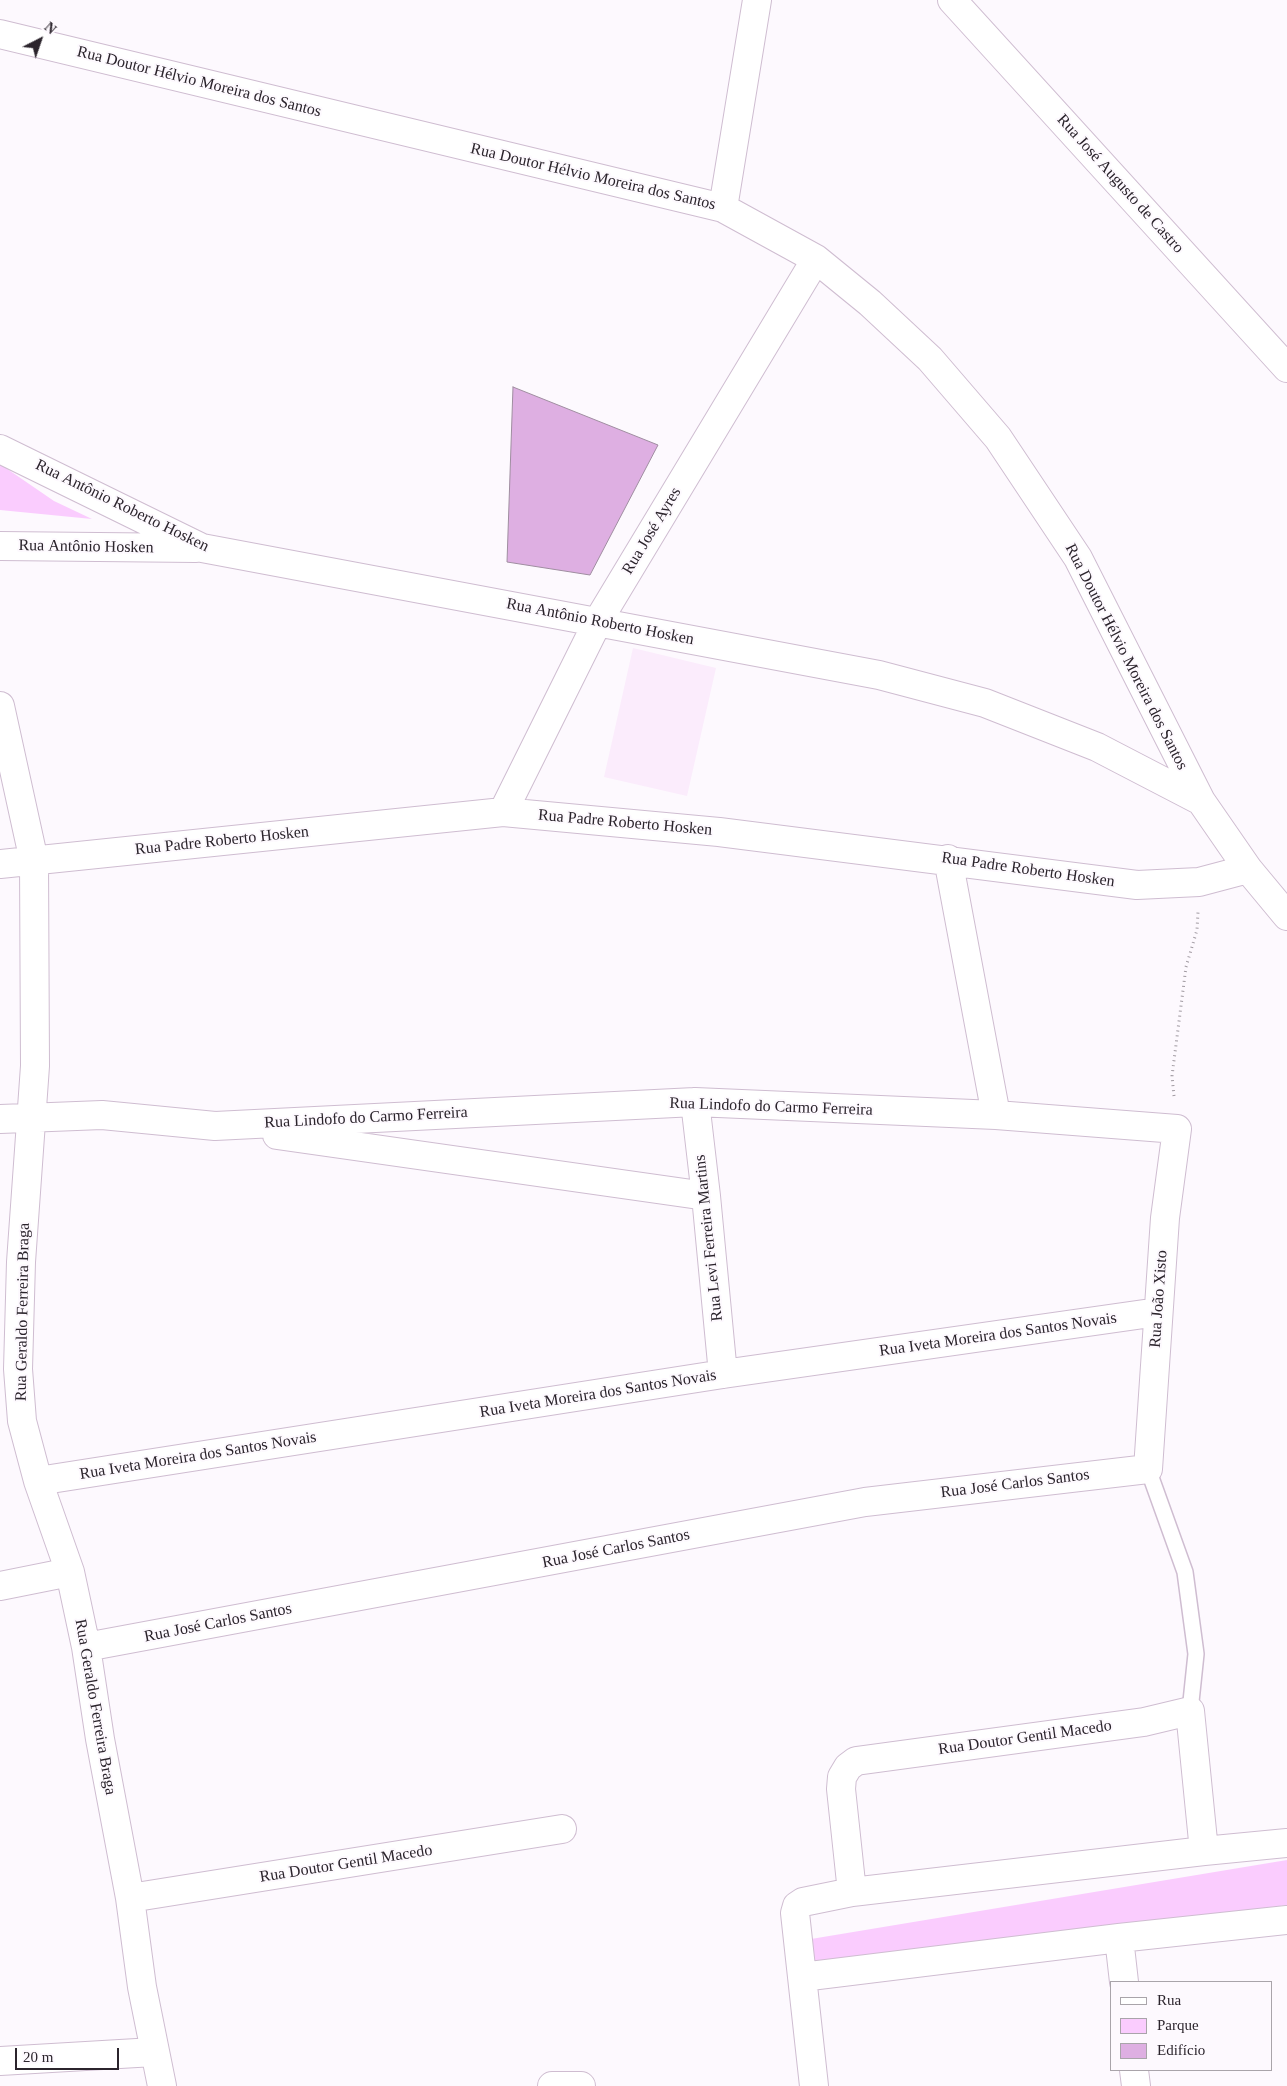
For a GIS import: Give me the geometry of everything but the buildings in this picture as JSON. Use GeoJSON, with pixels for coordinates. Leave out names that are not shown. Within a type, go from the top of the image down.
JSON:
{"type":"FeatureCollection","features":[{"type":"Feature","properties":{"kind":"street"},"geometry":{"type":"LineString","coordinates":[[723,208],[757,0]]}},
{"type":"Feature","properties":{"kind":"street","name":"Rua José Augusto de Castro"},"geometry":{"type":"LineString","coordinates":[[952,0],[1287,368]]}},
{"type":"Feature","properties":{"kind":"street","name":"Rua Doutor Hélvio Moreira dos Santos"},"geometry":{"type":"LineString","coordinates":[[0,34],[723,208],[816,259],[870,303],[930,359],[998,438],[1078,558],[1201,801],[1248,869],[1281,898]]}},
{"type":"Feature","properties":{"kind":"street","name":"Rua José Ayres"},"geometry":{"type":"LineString","coordinates":[[502,812],[598,621],[816,259]]}},
{"type":"Feature","properties":{"kind":"street","name":"Rua Antônio Roberto Hosken"},"geometry":{"type":"LineString","coordinates":[[0,449],[202,548],[879,675],[985,703],[1097,747],[1201,801]]}},
{"type":"Feature","properties":{"kind":"street","name":"Rua Antônio Hosken"},"geometry":{"type":"LineString","coordinates":[[0,546],[202,548]]}},
{"type":"Feature","properties":{"kind":"street","name":"Rua Geraldo Ferreira Braga"},"geometry":{"type":"LineString","coordinates":[[0,706],[34,861],[35,1056],[31,1118],[11,1261],[18,1369],[11,1420],[38,1481],[70,1572],[86,1647],[100,1739],[130,1898],[154,2052],[162,2086]]}},
{"type":"Feature","properties":{"kind":"street","name":"Rua Padre Roberto Hosken"},"geometry":{"type":"LineString","coordinates":[[0,864],[502,812],[719,832],[948,859],[1137,885],[1199,882],[1248,869]]}},
{"type":"Feature","properties":{"kind":"street"},"geometry":{"type":"LineString","coordinates":[[948,859],[996,1115]]}},
{"type":"Feature","properties":{"kind":"street","name":"Rua Lindofo do Carmo Ferreira"},"geometry":{"type":"LineString","coordinates":[[215,1126],[695,1102],[996,1115],[1177,1129]]}},
{"type":"Feature","properties":{"kind":"street","name":"Rua Levi Ferreira Martins"},"geometry":{"type":"LineString","coordinates":[[695,1102],[723,1374]]}},
{"type":"Feature","properties":{"kind":"street","name":"Rua Lindofo do Carmo Ferreira"},"geometry":{"type":"LineString","coordinates":[[0,1118],[102,1115],[215,1126],[706,1196]]}},
{"type":"Feature","properties":{"kind":"street","name":"Rua João Xisto"},"geometry":{"type":"LineString","coordinates":[[1148,1468],[1165,1218],[1177,1129]]}},
{"type":"Feature","properties":{"kind":"street","name":"Rua Iveta Moreira dos Santos Novais"},"geometry":{"type":"LineString","coordinates":[[38,1481],[723,1374],[1158,1312]]}},
{"type":"Feature","properties":{"kind":"street","name":"Rua José Carlos Santos"},"geometry":{"type":"LineString","coordinates":[[86,1647],[865,1502],[1148,1468]]}},
{"type":"Feature","properties":{"kind":"street"},"geometry":{"type":"LineString","coordinates":[[0,1586],[70,1572]]}},
{"type":"Feature","properties":{"kind":"street"},"geometry":{"type":"LineString","coordinates":[[1190,1711],[1204,1850]]}},
{"type":"Feature","properties":{"kind":"street","name":"Rua Doutor Gentil Macedo"},"geometry":{"type":"LineString","coordinates":[[852,1892],[841,1789],[842,1777],[848,1767],[856,1760],[1144,1722],[1190,1711]]}},
{"type":"Feature","properties":{"kind":"street","name":"Rua Doutor Gentil Macedo"},"geometry":{"type":"LineString","coordinates":[[130,1898],[562,1829]]}},
{"type":"Feature","properties":{"kind":"street"},"geometry":{"type":"LineString","coordinates":[[814,2086],[795,1913],[797,1906],[807,1901],[852,1892],[1204,1850],[1287,1843]]}},
{"type":"Feature","properties":{"kind":"street"},"geometry":{"type":"LineString","coordinates":[[802,1977],[1119,1938],[1287,1920]]}},
{"type":"Feature","properties":{"kind":"street"},"geometry":{"type":"LineString","coordinates":[[1119,1938],[1124,1981]]}},
{"type":"Feature","properties":{"kind":"street"},"geometry":{"type":"LineString","coordinates":[[0,2061],[154,2052]]}},
{"type":"Feature","properties":{"kind":"street"},"geometry":{"type":"LineString","coordinates":[[1134,2071],[1136,2086]]}},
{"type":"Feature","properties":{"kind":"street"},"geometry":{"type":"LineString","coordinates":[[552,2086],[581,2086]]}},
{"type":"Feature","properties":{"kind":"lane"},"geometry":{"type":"LineString","coordinates":[[1148,1468],[1185,1572],[1196,1654],[1190,1711]]}},
{"type":"Feature","properties":{"kind":"path"},"geometry":{"type":"LineString","coordinates":[[1177,1129],[1172,1076],[1186,967],[1197,930],[1199,882]]}},
{"type":"Feature","properties":{"kind":"shaded area"},"geometry":{"type":"Polygon","coordinates":[[[633,648],[716,668],[687,796],[604,777],[633,648]]]}},
{"type":"Feature","properties":{"kind":"green space"},"geometry":{"type":"Polygon","coordinates":[[[0,464],[54,501],[92,519],[0,510],[0,464]]]}},
{"type":"Feature","properties":{"kind":"green space"},"geometry":{"type":"Polygon","coordinates":[[[1287,1860],[1287,1905],[816,1968],[811,1939],[1287,1860]]]}}]}
